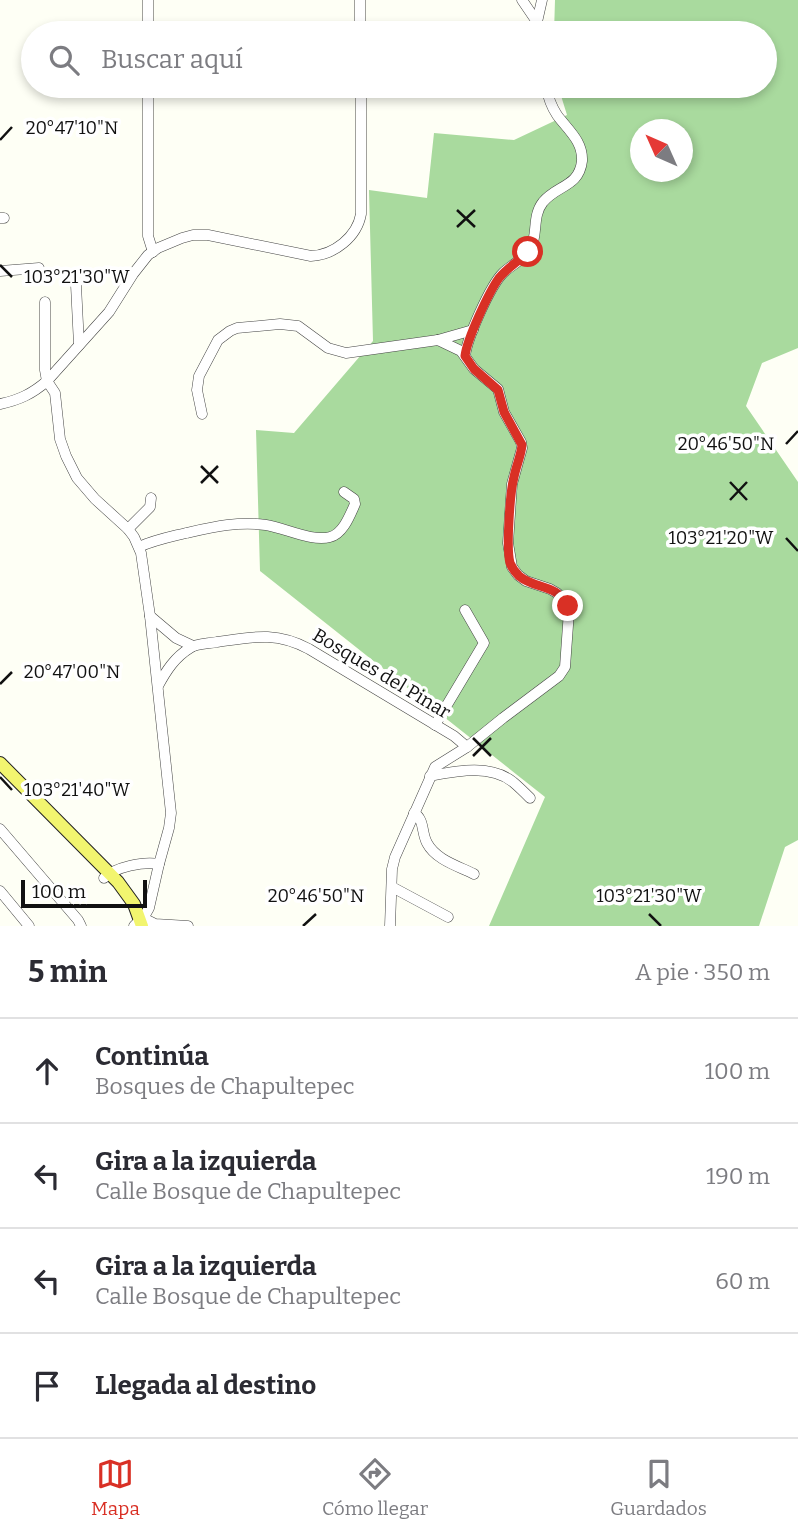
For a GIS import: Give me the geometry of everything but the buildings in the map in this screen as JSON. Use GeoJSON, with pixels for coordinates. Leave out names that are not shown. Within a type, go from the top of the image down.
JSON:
{"type":"FeatureCollection","features":[{"type":"Feature","properties":{"kind":"main road"},"geometry":{"type":"LineString","coordinates":[[0,763],[107,876],[131,914],[140,922]]}},
{"type":"Feature","properties":{"kind":"main road"},"geometry":{"type":"LineString","coordinates":[[0,775],[107,876]]}},
{"type":"Feature","properties":{"kind":"street"},"geometry":{"type":"LineString","coordinates":[[148,0],[148,21]]}},
{"type":"Feature","properties":{"kind":"street"},"geometry":{"type":"LineString","coordinates":[[360,0],[360,21]]}},
{"type":"Feature","properties":{"kind":"street"},"geometry":{"type":"LineString","coordinates":[[522,0],[536,21]]}},
{"type":"Feature","properties":{"kind":"street"},"geometry":{"type":"LineString","coordinates":[[537,21],[542,0]]}},
{"type":"Feature","properties":{"kind":"street"},"geometry":{"type":"LineString","coordinates":[[148,98],[148,236],[153,251]]}},
{"type":"Feature","properties":{"kind":"street"},"geometry":{"type":"LineString","coordinates":[[0,404],[20,399],[47,382],[110,312],[144,259],[153,251],[172,242],[199,235],[215,236],[311,256],[326,254],[342,244],[358,228],[361,214],[361,98]]}},
{"type":"Feature","properties":{"kind":"street"},"geometry":{"type":"LineString","coordinates":[[465,356],[473,330],[497,281],[530,248],[536,216],[542,204],[553,193],[571,183],[580,171],[582,154],[579,144],[558,117],[548,98]]}},
{"type":"Feature","properties":{"kind":"street"},"geometry":{"type":"LineString","coordinates":[[0,271],[39,268]]}},
{"type":"Feature","properties":{"kind":"street"},"geometry":{"type":"LineString","coordinates":[[76,285],[79,345]]}},
{"type":"Feature","properties":{"kind":"street"},"geometry":{"type":"LineString","coordinates":[[45,302],[45,370],[47,382],[55,393],[60,439],[77,478],[95,499],[128,529],[139,547],[150,616],[171,813],[149,908],[140,922],[188,926]]}},
{"type":"Feature","properties":{"kind":"street"},"geometry":{"type":"LineString","coordinates":[[202,414],[197,390],[199,376],[218,340],[237,328],[280,324],[298,326],[328,348],[340,352],[438,340],[473,330]]}},
{"type":"Feature","properties":{"kind":"street"},"geometry":{"type":"LineString","coordinates":[[390,926],[392,869],[395,857],[430,776],[439,763],[467,747],[562,673],[565,667],[569,611],[566,603],[558,593],[526,581],[512,567],[508,543],[512,484],[522,445],[504,412],[498,390],[474,369],[456,348],[438,340]]}},
{"type":"Feature","properties":{"kind":"street"},"geometry":{"type":"LineString","coordinates":[[139,547],[161,539],[236,523],[269,525],[312,537],[329,537],[343,527],[354,506],[354,499],[344,492]]}},
{"type":"Feature","properties":{"kind":"street"},"geometry":{"type":"LineString","coordinates":[[128,529],[150,507],[152,498]]}},
{"type":"Feature","properties":{"kind":"street"},"geometry":{"type":"LineString","coordinates":[[435,725],[484,643],[465,610]]}},
{"type":"Feature","properties":{"kind":"street"},"geometry":{"type":"LineString","coordinates":[[150,616],[176,638],[193,646],[173,662],[158,686]]}},
{"type":"Feature","properties":{"kind":"street","name":"Bosques del Pinar"},"geometry":{"type":"LineString","coordinates":[[193,646],[262,636],[290,640],[460,740],[467,747]]}},
{"type":"Feature","properties":{"kind":"street"},"geometry":{"type":"LineString","coordinates":[[430,776],[490,771],[511,780],[530,797]]}},
{"type":"Feature","properties":{"kind":"street"},"geometry":{"type":"LineString","coordinates":[[414,813],[421,819],[426,841],[432,850],[443,859],[474,874]]}},
{"type":"Feature","properties":{"kind":"street"},"geometry":{"type":"LineString","coordinates":[[0,829],[81,926]]}},
{"type":"Feature","properties":{"kind":"street"},"geometry":{"type":"LineString","coordinates":[[107,876],[115,870],[148,863],[159,864]]}},
{"type":"Feature","properties":{"kind":"street"},"geometry":{"type":"LineString","coordinates":[[392,887],[449,917]]}},
{"type":"Feature","properties":{"kind":"street"},"geometry":{"type":"LineString","coordinates":[[0,891],[29,926]]}},
{"type":"Feature","properties":{"kind":"green space"},"geometry":{"type":"Polygon","coordinates":[[[555,0],[798,0],[798,348],[762,363],[746,406],[798,482],[798,840],[785,847],[759,926],[489,926],[545,797],[260,571],[256,430],[294,433],[373,341],[369,190],[427,198],[434,133],[514,140],[567,115],[562,98],[777,98],[777,21],[554,21],[555,0]]]}},
{"type":"Feature","properties":{"kind":"route"},"geometry":{"type":"LineString","coordinates":[[528,252],[497,281],[473,330],[465,356],[474,369],[498,390],[504,412],[522,445],[512,484],[508,543],[512,567],[526,581],[554,591],[568,606]]}}]}
